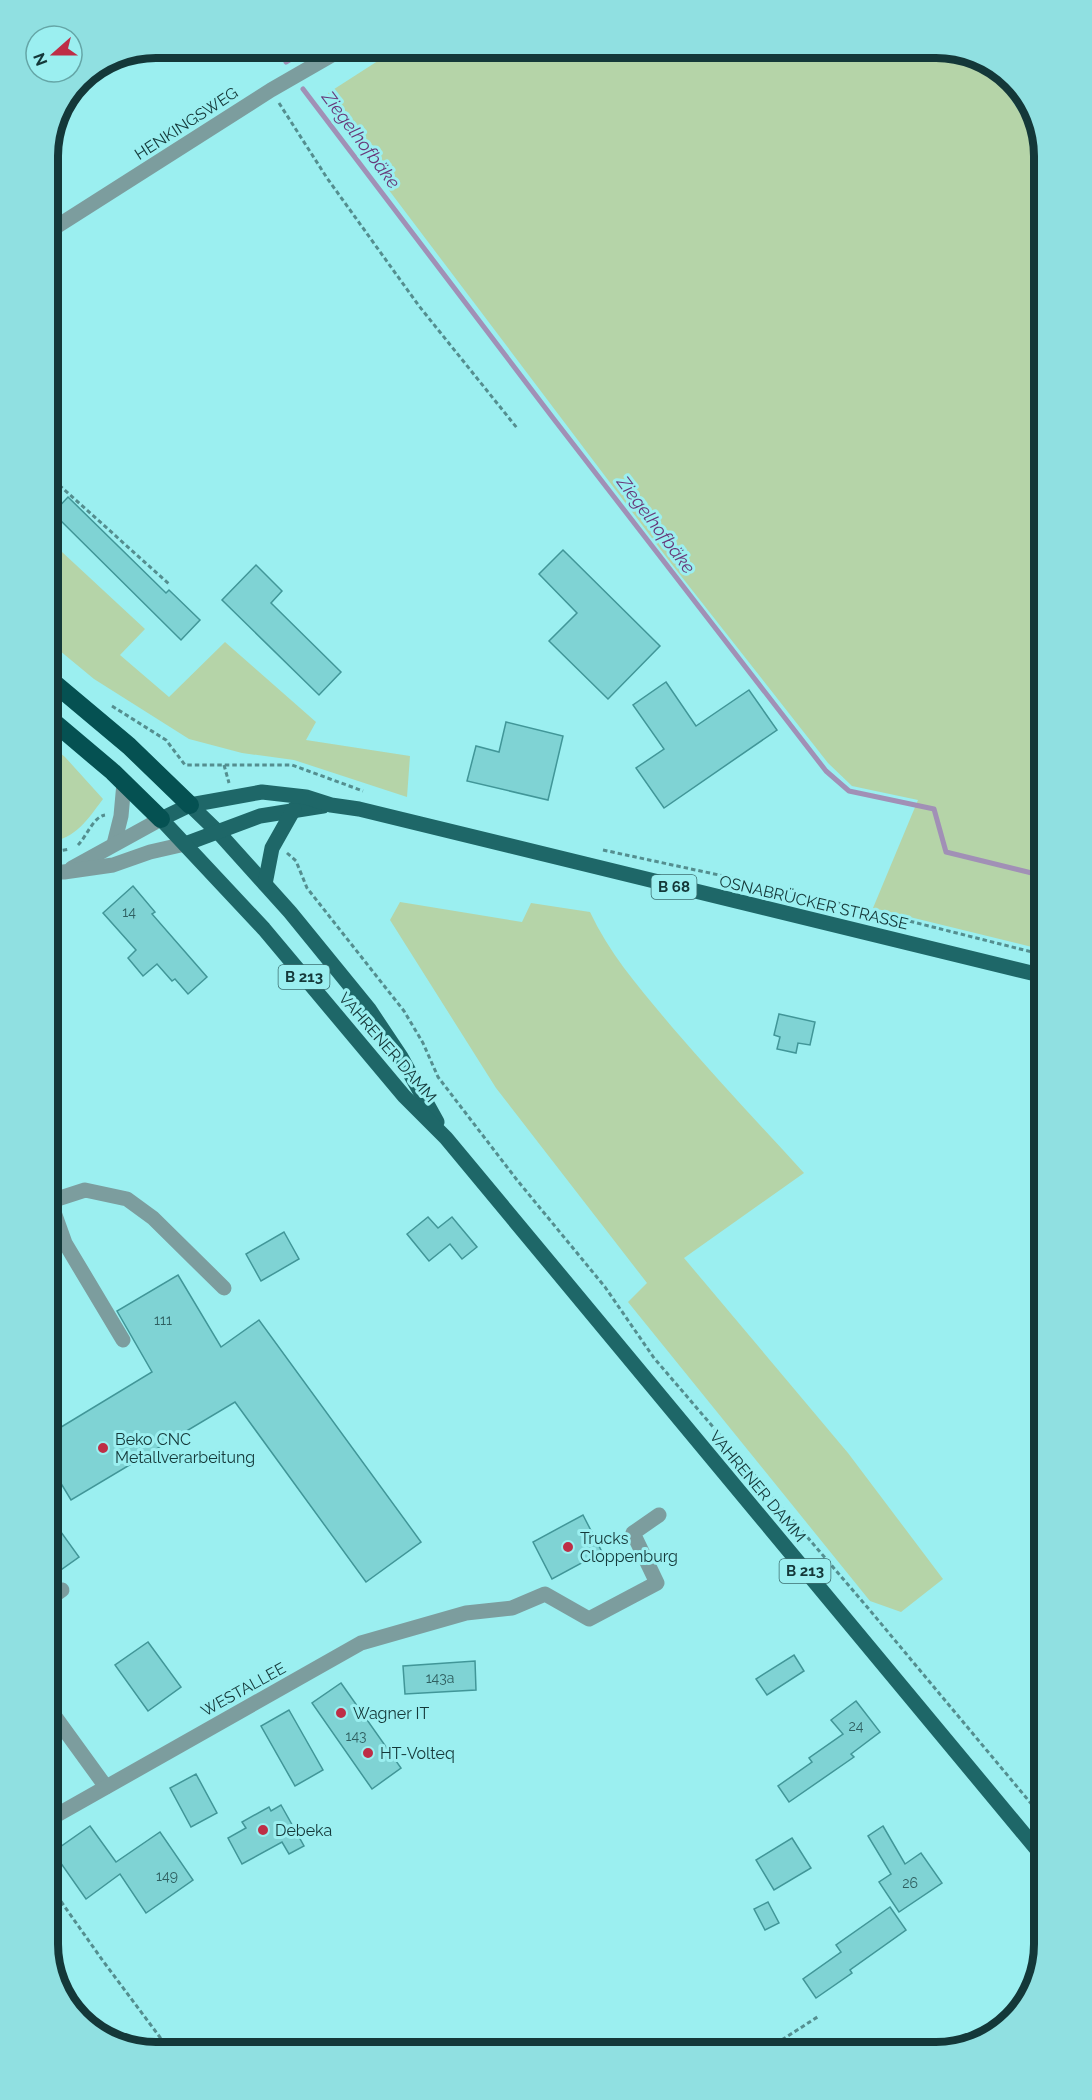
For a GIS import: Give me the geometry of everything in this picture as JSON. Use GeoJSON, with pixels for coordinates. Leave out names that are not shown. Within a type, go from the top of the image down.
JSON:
{"type":"FeatureCollection","features":[{"type":"Feature","properties":{"kind":"highway","name":"B 213"},"geometry":{"type":"LineString","coordinates":[[59,675],[190,805]]}},
{"type":"Feature","properties":{"kind":"highway","name":"B 213"},"geometry":{"type":"LineString","coordinates":[[59,726],[124,783],[161,819]]}},
{"type":"Feature","properties":{"kind":"main road","name":"OSNABRÜCKER STRASSE"},"geometry":{"type":"LineString","coordinates":[[161,819],[190,805],[232,796],[262,792],[306,797],[331,805],[359,809],[1034,974]]}},
{"type":"Feature","properties":{"kind":"main road","name":"VAHRENER DAMM"},"geometry":{"type":"LineString","coordinates":[[190,805],[218,832],[290,912],[369,1009],[401,1057],[446,1138]]}},
{"type":"Feature","properties":{"kind":"main road","name":"OSNABRÜCKER STRASSE"},"geometry":{"type":"LineString","coordinates":[[185,844],[260,816],[331,805]]}},
{"type":"Feature","properties":{"kind":"main road"},"geometry":{"type":"LineString","coordinates":[[265,884],[272,848],[294,809]]}},
{"type":"Feature","properties":{"kind":"main road","name":"VAHRENER DAMM"},"geometry":{"type":"LineString","coordinates":[[161,819],[264,929],[404,1096],[446,1138],[1034,1845]]}},
{"type":"Feature","properties":{"kind":"street","name":"HENKINGSWEG"},"geometry":{"type":"LineString","coordinates":[[59,225],[271,90],[326,58]]}},
{"type":"Feature","properties":{"kind":"street"},"geometry":{"type":"LineString","coordinates":[[114,844],[122,816],[124,783]]}},
{"type":"Feature","properties":{"kind":"street"},"geometry":{"type":"LineString","coordinates":[[59,871],[161,819]]}},
{"type":"Feature","properties":{"kind":"street"},"geometry":{"type":"LineString","coordinates":[[59,872],[113,865],[150,852],[185,844]]}},
{"type":"Feature","properties":{"kind":"street"},"geometry":{"type":"LineString","coordinates":[[58,1199],[85,1190],[127,1199],[153,1218],[224,1288]]}},
{"type":"Feature","properties":{"kind":"street"},"geometry":{"type":"LineString","coordinates":[[58,1226],[65,1243],[123,1340]]}},
{"type":"Feature","properties":{"kind":"street","name":"WESTALLEE"},"geometry":{"type":"LineString","coordinates":[[58,1814],[361,1643],[466,1613],[512,1608],[545,1594],[589,1619],[657,1582],[633,1533],[659,1515]]}},
{"type":"Feature","properties":{"kind":"street"},"geometry":{"type":"LineString","coordinates":[[58,1593],[62,1590]]}},
{"type":"Feature","properties":{"kind":"street"},"geometry":{"type":"LineString","coordinates":[[58,1721],[106,1787]]}},
{"type":"Feature","properties":{"kind":"path"},"geometry":{"type":"LineString","coordinates":[[271,90],[327,178],[419,306],[517,428]]}},
{"type":"Feature","properties":{"kind":"path"},"geometry":{"type":"LineString","coordinates":[[59,485],[168,584]]}},
{"type":"Feature","properties":{"kind":"path"},"geometry":{"type":"LineString","coordinates":[[111,706],[166,740],[185,765],[292,765],[369,794]]}},
{"type":"Feature","properties":{"kind":"path"},"geometry":{"type":"LineString","coordinates":[[224,765],[232,796]]}},
{"type":"Feature","properties":{"kind":"path"},"geometry":{"type":"LineString","coordinates":[[59,852],[79,845],[97,819]]}},
{"type":"Feature","properties":{"kind":"path"},"geometry":{"type":"LineString","coordinates":[[272,848],[294,857],[307,888],[404,1011],[423,1043],[438,1077],[605,1287],[654,1358],[868,1608],[1034,1807]]}},
{"type":"Feature","properties":{"kind":"path"},"geometry":{"type":"LineString","coordinates":[[598,849],[770,886],[1034,952]]}},
{"type":"Feature","properties":{"kind":"path"},"geometry":{"type":"LineString","coordinates":[[58,1897],[163,2041]]}},
{"type":"Feature","properties":{"kind":"path"},"geometry":{"type":"LineString","coordinates":[[779,2042],[819,2016]]}},
{"type":"Feature","properties":{"kind":"green space"},"geometry":{"type":"Polygon","coordinates":[[[382,58],[942,59],[955,60],[979,69],[1001,84],[1028,126],[1034,156],[1034,948],[873,908],[918,800],[852,786],[828,763],[670,562],[379,177],[338,116],[328,93],[382,58]]]}},
{"type":"Feature","properties":{"kind":"green space"},"geometry":{"type":"Polygon","coordinates":[[[59,549],[145,629],[120,655],[169,697],[225,642],[316,722],[306,740],[410,756],[407,797],[294,760],[242,753],[189,739],[94,679],[59,650],[59,549]]]}},
{"type":"Feature","properties":{"kind":"green space"},"geometry":{"type":"Polygon","coordinates":[[[59,752],[103,799],[86,821],[66,837],[59,840],[59,752]]]}},
{"type":"Feature","properties":{"kind":"green space"},"geometry":{"type":"Polygon","coordinates":[[[400,902],[522,922],[531,903],[590,912],[617,958],[649,1000],[804,1173],[684,1258],[848,1453],[943,1579],[901,1612],[870,1601],[628,1302],[647,1283],[496,1088],[390,920],[400,902]]]}},
{"type":"Feature","properties":{"kind":"building"},"geometry":{"type":"Polygon","coordinates":[[[68,497],[166,593],[169,590],[200,620],[181,640],[59,519],[59,507],[68,497]]]}},
{"type":"Feature","properties":{"kind":"building"},"geometry":{"type":"Polygon","coordinates":[[[563,550],[660,646],[608,699],[549,641],[577,613],[539,574],[563,550]]]}},
{"type":"Feature","properties":{"kind":"building"},"geometry":{"type":"Polygon","coordinates":[[[256,565],[282,591],[271,603],[341,672],[319,695],[222,600],[256,565]]]}},
{"type":"Feature","properties":{"kind":"building"},"geometry":{"type":"Polygon","coordinates":[[[666,682],[696,726],[749,690],[777,730],[664,808],[636,768],[664,749],[633,705],[666,682]]]}},
{"type":"Feature","properties":{"kind":"building"},"geometry":{"type":"Polygon","coordinates":[[[506,722],[563,736],[548,800],[467,781],[476,746],[499,752],[506,722]]]}},
{"type":"Feature","properties":{"kind":"building"},"geometry":{"type":"Polygon","coordinates":[[[133,886],[155,912],[152,914],[207,977],[188,994],[157,964],[143,976],[128,958],[136,950],[103,913],[133,886]]]}},
{"type":"Feature","properties":{"kind":"building"},"geometry":{"type":"Polygon","coordinates":[[[779,1014],[815,1022],[810,1045],[798,1043],[796,1053],[777,1049],[780,1037],[774,1035],[779,1014]]]}},
{"type":"Feature","properties":{"kind":"building"},"geometry":{"type":"Polygon","coordinates":[[[428,1217],[438,1228],[452,1217],[477,1247],[462,1259],[450,1244],[429,1261],[407,1234],[428,1217]]]}},
{"type":"Feature","properties":{"kind":"building"},"geometry":{"type":"Polygon","coordinates":[[[284,1232],[299,1259],[261,1281],[246,1254],[284,1232]]]}},
{"type":"Feature","properties":{"kind":"building","name":"Beko CNC Metallverarbeitung"},"geometry":{"type":"Polygon","coordinates":[[[178,1275],[221,1347],[259,1320],[421,1542],[366,1582],[235,1402],[71,1500],[58,1479],[58,1429],[152,1372],[117,1311],[178,1275]]]}},
{"type":"Feature","properties":{"kind":"building","name":"Trucks Cloppenburg"},"geometry":{"type":"Polygon","coordinates":[[[583,1515],[602,1552],[552,1579],[533,1542],[583,1515]]]}},
{"type":"Feature","properties":{"kind":"building"},"geometry":{"type":"Polygon","coordinates":[[[58,1528],[79,1557],[58,1572],[58,1528]]]}},
{"type":"Feature","properties":{"kind":"building"},"geometry":{"type":"Polygon","coordinates":[[[148,1642],[181,1687],[148,1711],[115,1665],[148,1642]]]}},
{"type":"Feature","properties":{"kind":"building"},"geometry":{"type":"Polygon","coordinates":[[[794,1655],[804,1671],[767,1695],[756,1679],[794,1655]]]}},
{"type":"Feature","properties":{"kind":"building"},"geometry":{"type":"Polygon","coordinates":[[[475,1661],[476,1690],[405,1694],[403,1666],[475,1661]]]}},
{"type":"Feature","properties":{"kind":"building"},"geometry":{"type":"Polygon","coordinates":[[[341,1683],[401,1768],[372,1789],[312,1703],[341,1683]]]}},
{"type":"Feature","properties":{"kind":"building"},"geometry":{"type":"Polygon","coordinates":[[[856,1701],[880,1732],[851,1754],[854,1757],[789,1802],[778,1786],[812,1762],[809,1758],[843,1734],[831,1720],[856,1701]]]}},
{"type":"Feature","properties":{"kind":"building"},"geometry":{"type":"Polygon","coordinates":[[[289,1710],[323,1770],[295,1786],[261,1726],[289,1710]]]}},
{"type":"Feature","properties":{"kind":"building"},"geometry":{"type":"Polygon","coordinates":[[[196,1774],[217,1813],[191,1827],[170,1788],[196,1774]]]}},
{"type":"Feature","properties":{"kind":"building"},"geometry":{"type":"Polygon","coordinates":[[[281,1805],[304,1846],[289,1854],[282,1842],[242,1864],[228,1838],[246,1828],[242,1822],[269,1807],[271,1811],[281,1805]]]}},
{"type":"Feature","properties":{"kind":"building"},"geometry":{"type":"Polygon","coordinates":[[[90,1826],[116,1862],[160,1832],[193,1880],[146,1913],[120,1874],[86,1899],[58,1859],[58,1848],[90,1826]]]}},
{"type":"Feature","properties":{"kind":"building"},"geometry":{"type":"Polygon","coordinates":[[[883,1826],[905,1864],[921,1853],[942,1883],[899,1912],[879,1882],[891,1874],[868,1836],[883,1826]]]}},
{"type":"Feature","properties":{"kind":"building"},"geometry":{"type":"Polygon","coordinates":[[[792,1838],[811,1868],[774,1890],[756,1860],[792,1838]]]}},
{"type":"Feature","properties":{"kind":"building"},"geometry":{"type":"Polygon","coordinates":[[[768,1902],[779,1923],[765,1930],[754,1909],[768,1902]]]}},
{"type":"Feature","properties":{"kind":"building"},"geometry":{"type":"Polygon","coordinates":[[[890,1907],[906,1930],[850,1970],[852,1973],[816,1998],[803,1979],[841,1952],[836,1945],[890,1907]]]}},
{"type":"Feature","properties":{"kind":"waterway","name":"Ziegelhofbäke"},"geometry":{"type":"LineString","coordinates":[[286,62],[292,58]]}},
{"type":"Feature","properties":{"kind":"waterway","name":"Ziegelhofbäke"},"geometry":{"type":"LineString","coordinates":[[303,89],[553,418],[826,771],[849,791],[934,809],[946,852],[1034,874]]}},
{"type":"Feature","properties":{"kind":"place","name":"Beko CNC Metallverarbeitung"},"geometry":{"type":"Point","coordinates":[103,1448]}},
{"type":"Feature","properties":{"kind":"place","name":"Trucks Cloppenburg"},"geometry":{"type":"Point","coordinates":[568,1547]}},
{"type":"Feature","properties":{"kind":"place","name":"Wagner IT"},"geometry":{"type":"Point","coordinates":[341,1713]}},
{"type":"Feature","properties":{"kind":"place","name":"HT-Volteq"},"geometry":{"type":"Point","coordinates":[368,1753]}},
{"type":"Feature","properties":{"kind":"place","name":"Debeka"},"geometry":{"type":"Point","coordinates":[263,1830]}}]}
